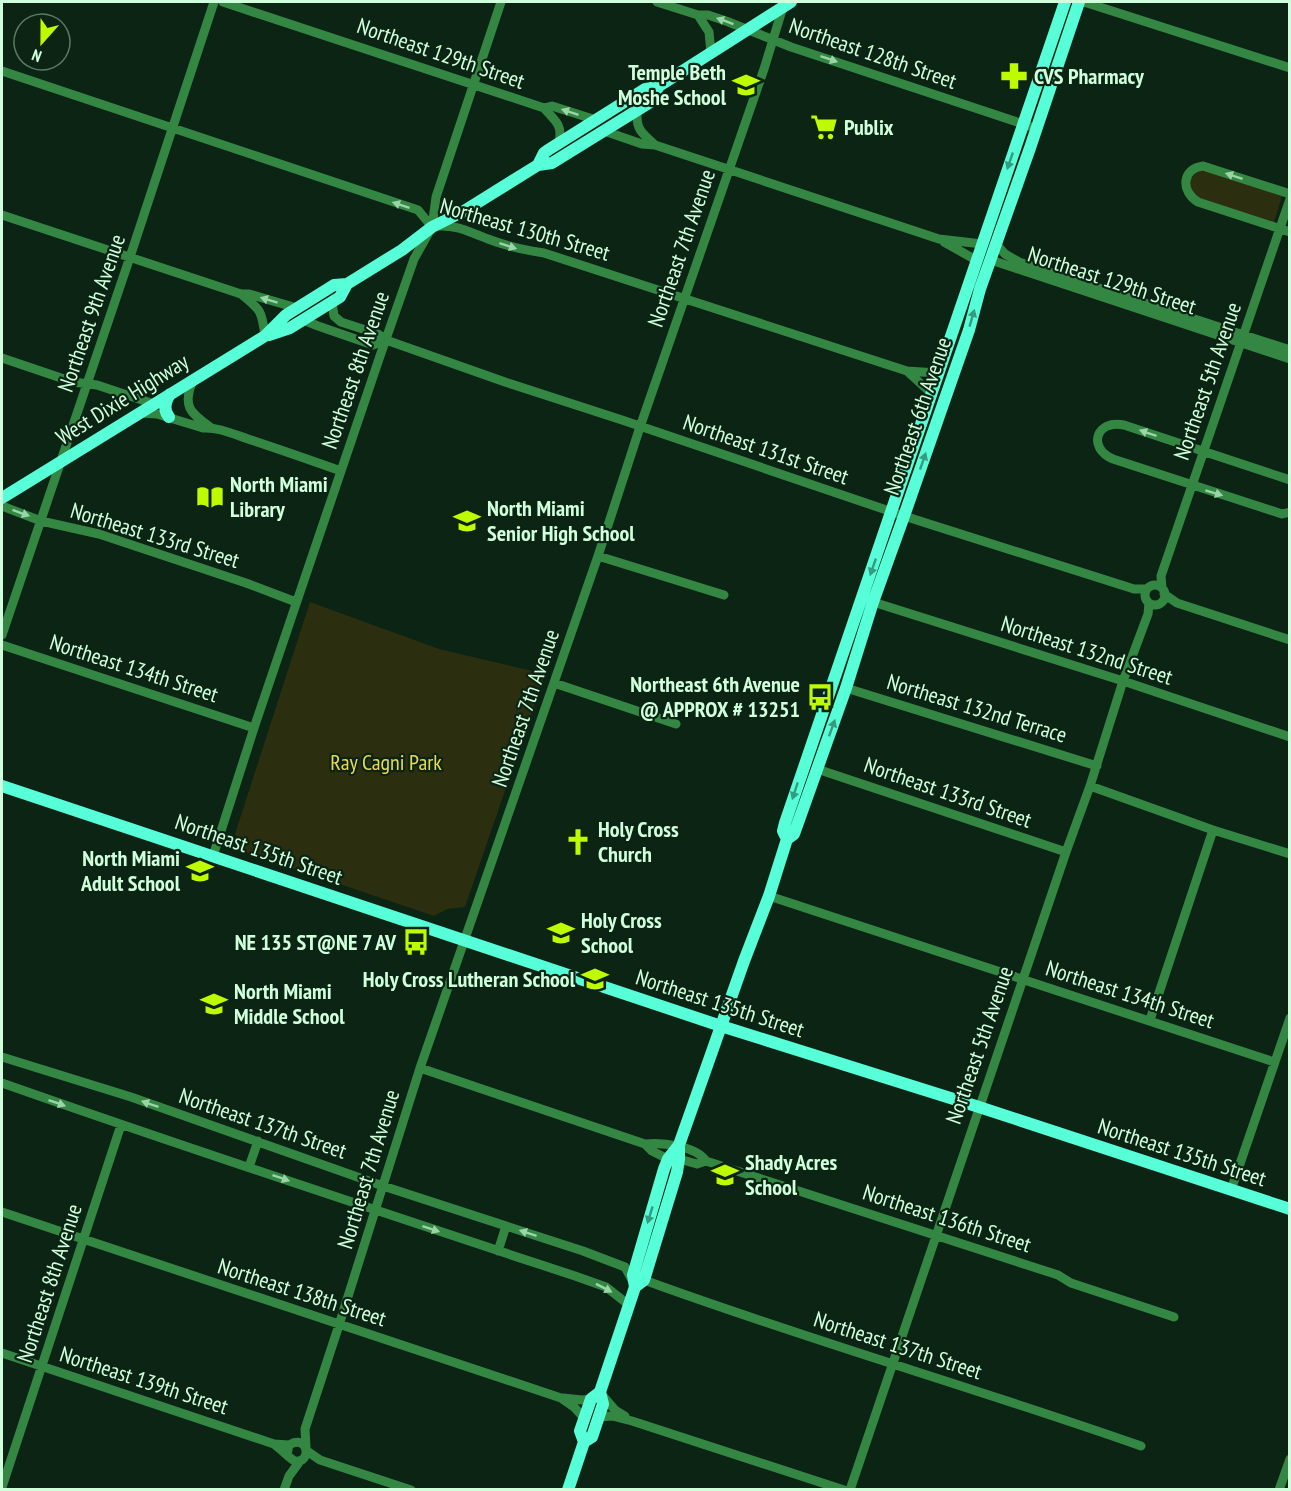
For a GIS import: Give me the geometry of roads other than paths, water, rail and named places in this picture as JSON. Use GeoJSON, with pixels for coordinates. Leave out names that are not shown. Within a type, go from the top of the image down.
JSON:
{"type":"FeatureCollection","features":[{"type":"Feature","properties":{"kind":"main road"},"geometry":{"type":"LineString","coordinates":[[1067,2],[1071,24]]}},
{"type":"Feature","properties":{"kind":"main road","name":"Northeast 6th Avenue"},"geometry":{"type":"LineString","coordinates":[[787,839],[783,830],[812,743],[937,373],[1067,2]]}},
{"type":"Feature","properties":{"kind":"main road","name":"Northeast 6th Avenue"},"geometry":{"type":"LineString","coordinates":[[568,1490],[584,1442],[580,1431],[584,1418],[629,1305],[640,1284],[633,1275],[651,1213],[674,1159],[769,896],[787,839],[794,834],[846,688],[873,602],[969,330],[980,290],[1079,2]]}},
{"type":"Feature","properties":{"kind":"main road","name":"West Dixie Highway"},"geometry":{"type":"LineString","coordinates":[[538,165],[544,153],[559,143],[645,89],[660,86],[786,3]]}},
{"type":"Feature","properties":{"kind":"main road","name":"West Dixie Highway"},"geometry":{"type":"LineString","coordinates":[[2,498],[265,336],[290,328],[300,314],[334,285],[347,284],[402,250],[432,227],[464,211],[538,165],[552,163],[649,102],[660,86]]}},
{"type":"Feature","properties":{"kind":"main road"},"geometry":{"type":"LineString","coordinates":[[990,221],[991,260]]}},
{"type":"Feature","properties":{"kind":"main road"},"geometry":{"type":"LineString","coordinates":[[980,290],[984,260],[982,244]]}},
{"type":"Feature","properties":{"kind":"main road","name":"West Dixie Highway"},"geometry":{"type":"LineString","coordinates":[[300,314],[340,297],[347,284]]}},
{"type":"Feature","properties":{"kind":"main road"},"geometry":{"type":"LineString","coordinates":[[169,417],[165,410],[166,401],[171,393]]}},
{"type":"Feature","properties":{"kind":"main road"},"geometry":{"type":"LineString","coordinates":[[812,743],[817,769]]}},
{"type":"Feature","properties":{"kind":"main road","name":"Northeast 135th Street"},"geometry":{"type":"LineString","coordinates":[[2,786],[721,1026],[979,1107],[1290,1209]]}},
{"type":"Feature","properties":{"kind":"main road","name":"Northeast 6th Avenue"},"geometry":{"type":"LineString","coordinates":[[584,1442],[592,1437],[603,1404],[595,1395]]}},
{"type":"Feature","properties":{"kind":"street","name":"Northeast 9th Avenue"},"geometry":{"type":"LineString","coordinates":[[2,636],[214,2]]}},
{"type":"Feature","properties":{"kind":"street","name":"Northeast 129th Street"},"geometry":{"type":"LineString","coordinates":[[223,2],[544,108],[559,124],[561,135],[559,143]]}},
{"type":"Feature","properties":{"kind":"street","name":"Northeast 8th Avenue"},"geometry":{"type":"LineString","coordinates":[[213,856],[296,602],[414,259],[432,227],[436,197],[501,2]]}},
{"type":"Feature","properties":{"kind":"street","name":"Northeast 128th Street"},"geometry":{"type":"LineString","coordinates":[[657,2],[698,15],[708,15],[773,40],[1037,129]]}},
{"type":"Feature","properties":{"kind":"street"},"geometry":{"type":"LineString","coordinates":[[1084,2],[1290,68]]}},
{"type":"Feature","properties":{"kind":"street","name":"Northeast 7th Avenue"},"geometry":{"type":"LineString","coordinates":[[304,1455],[305,1429],[420,1068],[786,3]]}},
{"type":"Feature","properties":{"kind":"street"},"geometry":{"type":"LineString","coordinates":[[698,15],[709,32],[711,53]]}},
{"type":"Feature","properties":{"kind":"street","name":"Northeast 130th Street"},"geometry":{"type":"LineString","coordinates":[[2,71],[418,210],[432,227],[463,228],[517,249],[544,253],[907,371],[937,373]]}},
{"type":"Feature","properties":{"kind":"street","name":"Northeast 129th Street"},"geometry":{"type":"LineString","coordinates":[[544,108],[552,106],[596,120]]}},
{"type":"Feature","properties":{"kind":"street"},"geometry":{"type":"LineString","coordinates":[[637,110],[638,128],[655,145]]}},
{"type":"Feature","properties":{"kind":"street"},"geometry":{"type":"LineString","coordinates":[[604,131],[642,144],[655,145],[939,239],[976,260]]}},
{"type":"Feature","properties":{"kind":"street"},"geometry":{"type":"LineString","coordinates":[[1290,194],[1203,166],[1193,169],[1185,183],[1188,194],[1198,201],[1290,232]]}},
{"type":"Feature","properties":{"kind":"street","name":"Northeast 5th Avenue"},"geometry":{"type":"LineString","coordinates":[[850,1490],[935,1235],[1097,766],[1123,681],[1155,596],[1290,199]]}},
{"type":"Feature","properties":{"kind":"street","name":"Northeast 131st Street"},"geometry":{"type":"LineString","coordinates":[[2,215],[241,294],[249,294],[300,314],[318,326],[373,345],[386,340]]}},
{"type":"Feature","properties":{"kind":"street"},"geometry":{"type":"LineString","coordinates":[[939,239],[982,244]]}},
{"type":"Feature","properties":{"kind":"street","name":"Northeast 129th Street"},"geometry":{"type":"LineString","coordinates":[[996,244],[1005,254],[1019,262],[1242,339],[1290,359]]}},
{"type":"Feature","properties":{"kind":"street","name":"Northeast 129th Street"},"geometry":{"type":"LineString","coordinates":[[991,260],[1242,339],[1290,350]]}},
{"type":"Feature","properties":{"kind":"street","name":"Northeast 131st Street"},"geometry":{"type":"LineString","coordinates":[[241,294],[261,312],[265,336]]}},
{"type":"Feature","properties":{"kind":"street","name":"Northeast 131st Street"},"geometry":{"type":"LineString","coordinates":[[332,302],[333,312],[338,320],[378,334],[386,340],[505,382],[891,512],[1134,588],[1290,640]]}},
{"type":"Feature","properties":{"kind":"street"},"geometry":{"type":"LineString","coordinates":[[2,357],[73,382],[97,385],[154,404]]}},
{"type":"Feature","properties":{"kind":"street","name":"Northeast 130th Street"},"geometry":{"type":"LineString","coordinates":[[907,371],[931,393]]}},
{"type":"Feature","properties":{"kind":"street"},"geometry":{"type":"LineString","coordinates":[[193,380],[188,396],[189,407],[196,417],[210,427],[341,471]]}},
{"type":"Feature","properties":{"kind":"street"},"geometry":{"type":"LineString","coordinates":[[141,413],[157,414],[203,428],[210,427]]}},
{"type":"Feature","properties":{"kind":"street"},"geometry":{"type":"LineString","coordinates":[[1290,480],[1116,423],[1106,425],[1099,435],[1098,447],[1107,457],[1282,514],[1290,512]]}},
{"type":"Feature","properties":{"kind":"street","name":"Northeast 133rd Street"},"geometry":{"type":"LineString","coordinates":[[2,506],[41,521],[99,534],[296,602]]}},
{"type":"Feature","properties":{"kind":"street"},"geometry":{"type":"LineString","coordinates":[[598,555],[724,596]]}},
{"type":"Feature","properties":{"kind":"street","name":"Northeast 132nd Street"},"geometry":{"type":"LineString","coordinates":[[873,602],[1123,681],[1290,737]]}},
{"type":"Feature","properties":{"kind":"street","name":"Northeast 134th Street"},"geometry":{"type":"LineString","coordinates":[[2,645],[254,728]]}},
{"type":"Feature","properties":{"kind":"street"},"geometry":{"type":"LineString","coordinates":[[554,683],[676,724]]}},
{"type":"Feature","properties":{"kind":"street","name":"Northeast 132nd Terrace"},"geometry":{"type":"LineString","coordinates":[[846,688],[1097,766]]}},
{"type":"Feature","properties":{"kind":"street","name":"Northeast 133rd Street"},"geometry":{"type":"LineString","coordinates":[[817,769],[1066,852]]}},
{"type":"Feature","properties":{"kind":"street"},"geometry":{"type":"LineString","coordinates":[[1090,786],[1213,830],[1290,854]]}},
{"type":"Feature","properties":{"kind":"street"},"geometry":{"type":"LineString","coordinates":[[1149,1020],[1213,830]]}},
{"type":"Feature","properties":{"kind":"street","name":"Northeast 134th Street"},"geometry":{"type":"LineString","coordinates":[[769,896],[1274,1062]]}},
{"type":"Feature","properties":{"kind":"street"},"geometry":{"type":"LineString","coordinates":[[1230,1190],[1290,1018]]}},
{"type":"Feature","properties":{"kind":"street","name":"Northeast 137th Street"},"geometry":{"type":"LineString","coordinates":[[2,1057],[130,1097],[383,1186],[583,1251],[625,1267],[640,1284],[894,1363],[1141,1446]]}},
{"type":"Feature","properties":{"kind":"street","name":"Northeast 136th Street"},"geometry":{"type":"LineString","coordinates":[[420,1068],[645,1144],[679,1145],[704,1156],[706,1161]]}},
{"type":"Feature","properties":{"kind":"street","name":"Northeast 137th Street"},"geometry":{"type":"LineString","coordinates":[[2,1083],[375,1211],[606,1287],[629,1305]]}},
{"type":"Feature","properties":{"kind":"street","name":"Northeast 8th Avenue"},"geometry":{"type":"LineString","coordinates":[[2,1487],[121,1125]]}},
{"type":"Feature","properties":{"kind":"street"},"geometry":{"type":"LineString","coordinates":[[249,1167],[258,1141]]}},
{"type":"Feature","properties":{"kind":"street","name":"Northeast 136th Street"},"geometry":{"type":"LineString","coordinates":[[645,1144],[651,1151],[674,1159],[697,1164],[706,1161],[1058,1275],[1071,1282],[1174,1317]]}},
{"type":"Feature","properties":{"kind":"street","name":"Northeast 138th Street"},"geometry":{"type":"LineString","coordinates":[[2,1212],[561,1398],[584,1418]]}},
{"type":"Feature","properties":{"kind":"street"},"geometry":{"type":"LineString","coordinates":[[498,1251],[506,1226]]}},
{"type":"Feature","properties":{"kind":"street","name":"Northeast 139th Street"},"geometry":{"type":"LineString","coordinates":[[2,1353],[289,1450]]}},
{"type":"Feature","properties":{"kind":"street"},"geometry":{"type":"LineString","coordinates":[[561,1398],[582,1400],[595,1395],[632,1420]]}},
{"type":"Feature","properties":{"kind":"street"},"geometry":{"type":"LineString","coordinates":[[598,1418],[612,1416],[632,1420],[844,1490]]}},
{"type":"Feature","properties":{"kind":"street","name":"Northeast 7th Avenue"},"geometry":{"type":"LineString","coordinates":[[289,1450],[305,1429]]}},
{"type":"Feature","properties":{"kind":"street"},"geometry":{"type":"LineString","coordinates":[[284,1490],[289,1476],[304,1455],[301,1443],[295,1442],[289,1450],[289,1476]]}},
{"type":"Feature","properties":{"kind":"street"},"geometry":{"type":"LineString","coordinates":[[289,1450],[294,1461],[304,1455],[411,1490]]}},
{"type":"Feature","properties":{"kind":"street"},"geometry":{"type":"LineString","coordinates":[[1279,1490],[1290,1459]]}},
{"type":"Feature","properties":{"kind":"place","name":"CVS Pharmacy"},"geometry":{"type":"Point","coordinates":[1014,76]}},
{"type":"Feature","properties":{"kind":"place","name":"Temple Beth Moshe School"},"geometry":{"type":"Point","coordinates":[746,85]}},
{"type":"Feature","properties":{"kind":"place","name":"Publix"},"geometry":{"type":"Point","coordinates":[824,127]}},
{"type":"Feature","properties":{"kind":"place","name":"North Miami Library"},"geometry":{"type":"Point","coordinates":[210,497]}},
{"type":"Feature","properties":{"kind":"place","name":"North Miami Senior High School"},"geometry":{"type":"Point","coordinates":[467,521]}},
{"type":"Feature","properties":{"kind":"place","name":"Northeast 6th Avenue @ APPROX # 13251"},"geometry":{"type":"Point","coordinates":[820,697]}},
{"type":"Feature","properties":{"kind":"place","name":"Holy Cross Church"},"geometry":{"type":"Point","coordinates":[578,842]}},
{"type":"Feature","properties":{"kind":"place","name":"North Miami Adult School"},"geometry":{"type":"Point","coordinates":[200,871]}},
{"type":"Feature","properties":{"kind":"place","name":"Holy Cross School"},"geometry":{"type":"Point","coordinates":[561,933]}},
{"type":"Feature","properties":{"kind":"place","name":"NE 135 ST@NE 7 AV"},"geometry":{"type":"Point","coordinates":[416,942]}},
{"type":"Feature","properties":{"kind":"place","name":"Holy Cross Lutheran School"},"geometry":{"type":"Point","coordinates":[595,979]}},
{"type":"Feature","properties":{"kind":"place","name":"North Miami Middle School"},"geometry":{"type":"Point","coordinates":[214,1004]}},
{"type":"Feature","properties":{"kind":"place","name":"Shady Acres School"},"geometry":{"type":"Point","coordinates":[725,1175]}},
{"type":"Feature","properties":{"kind":"park label","name":"Ray Cagni Park"},"geometry":{"type":"Point","coordinates":[386,762]}}]}
